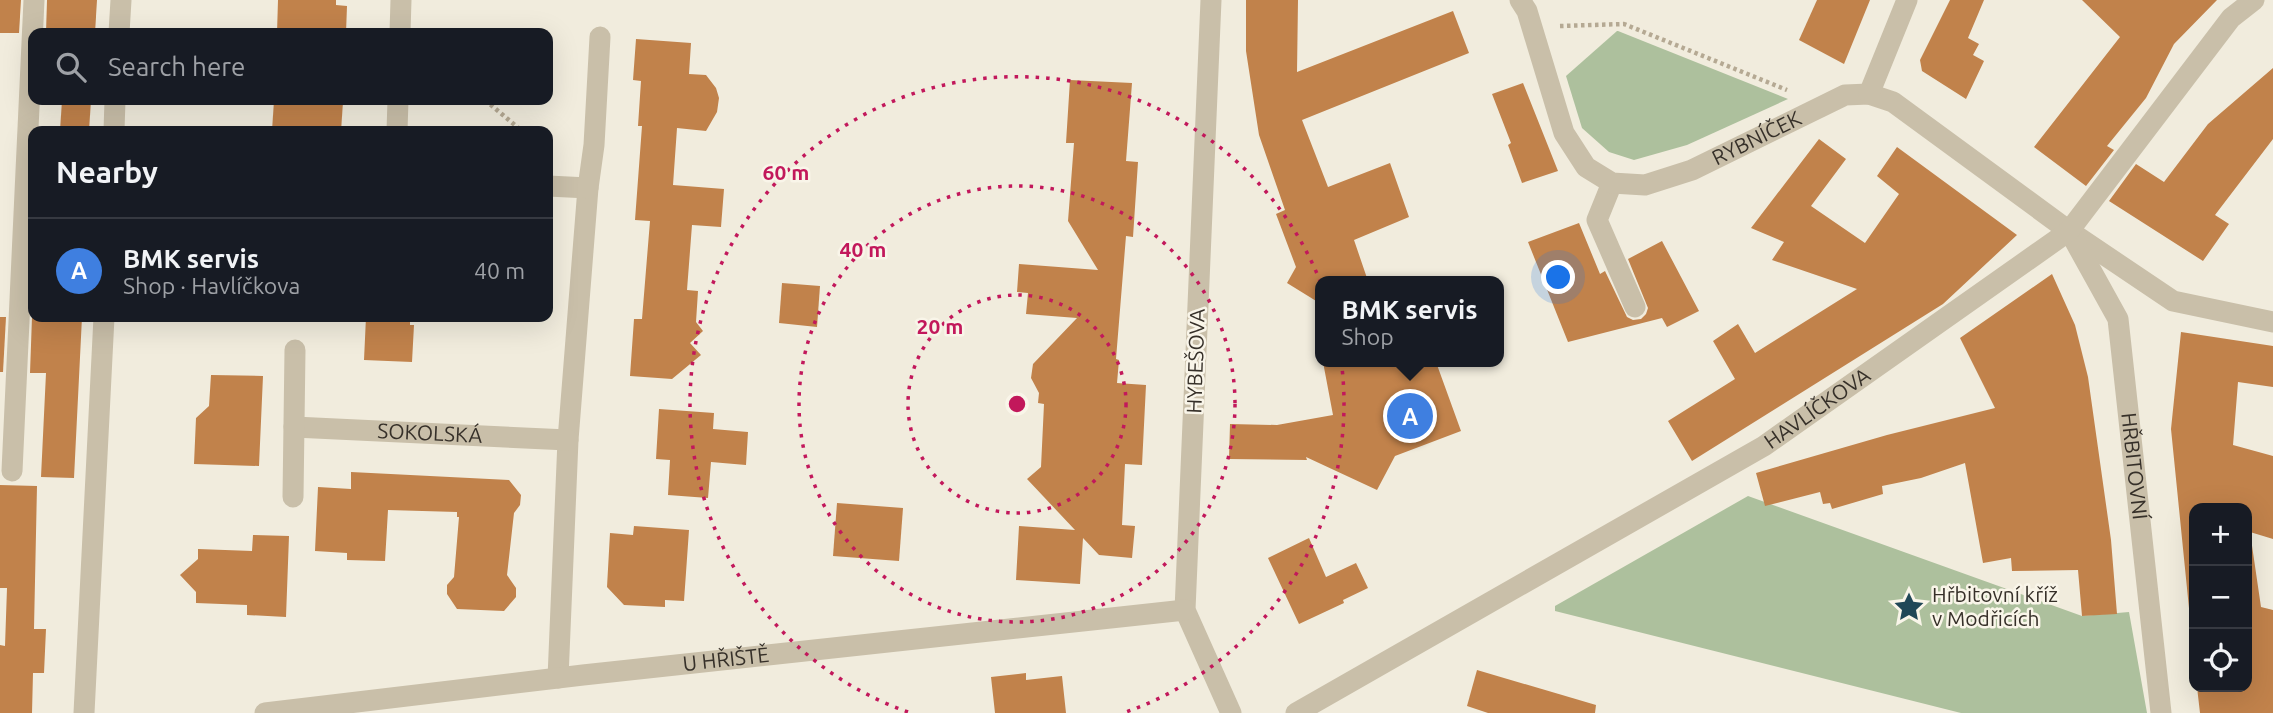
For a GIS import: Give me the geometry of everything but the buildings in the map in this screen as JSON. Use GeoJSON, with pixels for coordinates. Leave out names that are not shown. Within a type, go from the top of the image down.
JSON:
{"type":"FeatureCollection","features":[{"type":"Feature","properties":{"kind":"street"},"geometry":{"type":"LineString","coordinates":[[33,28],[34,0]]}},
{"type":"Feature","properties":{"kind":"street"},"geometry":{"type":"LineString","coordinates":[[119,28],[121,0]]}},
{"type":"Feature","properties":{"kind":"street"},"geometry":{"type":"LineString","coordinates":[[400,28],[401,0]]}},
{"type":"Feature","properties":{"kind":"street","name":"HYBEŠOVA"},"geometry":{"type":"LineString","coordinates":[[1212,0],[1185,610],[1231,713]]}},
{"type":"Feature","properties":{"kind":"street"},"geometry":{"type":"LineString","coordinates":[[1520,0],[1531,26],[1564,133],[1587,167],[1612,183],[1597,220],[1634,307]]}},
{"type":"Feature","properties":{"kind":"street"},"geometry":{"type":"LineString","coordinates":[[1907,0],[1869,94],[1893,102],[2069,231],[2174,301],[2273,322]]}},
{"type":"Feature","properties":{"kind":"street","name":"HAVLÍČKOVA"},"geometry":{"type":"LineString","coordinates":[[1296,713],[1764,446],[2069,231],[2231,18],[2254,0]]}},
{"type":"Feature","properties":{"kind":"street"},"geometry":{"type":"LineString","coordinates":[[558,678],[568,440],[588,188],[594,145],[600,37]]}},
{"type":"Feature","properties":{"kind":"street","name":"RYBNÍČEK"},"geometry":{"type":"LineString","coordinates":[[1612,183],[1645,185],[1692,170],[1845,94],[1869,94]]}},
{"type":"Feature","properties":{"kind":"street"},"geometry":{"type":"LineString","coordinates":[[28,126],[29,105]]}},
{"type":"Feature","properties":{"kind":"street"},"geometry":{"type":"LineString","coordinates":[[114,126],[116,105]]}},
{"type":"Feature","properties":{"kind":"street"},"geometry":{"type":"LineString","coordinates":[[397,126],[398,105]]}},
{"type":"Feature","properties":{"kind":"street"},"geometry":{"type":"LineString","coordinates":[[12,471],[28,128]]}},
{"type":"Feature","properties":{"kind":"street"},"geometry":{"type":"LineString","coordinates":[[553,186],[588,188]]}},
{"type":"Feature","properties":{"kind":"street","name":"HŘBITOVNÍ"},"geometry":{"type":"LineString","coordinates":[[2069,231],[2118,319],[2161,713]]}},
{"type":"Feature","properties":{"kind":"street"},"geometry":{"type":"LineString","coordinates":[[84,713],[104,322]]}},
{"type":"Feature","properties":{"kind":"street"},"geometry":{"type":"LineString","coordinates":[[293,498],[295,350]]}},
{"type":"Feature","properties":{"kind":"street","name":"SOKOLSKÁ"},"geometry":{"type":"LineString","coordinates":[[294,427],[568,440]]}},
{"type":"Feature","properties":{"kind":"street","name":"U HŘIŠTĚ"},"geometry":{"type":"LineString","coordinates":[[265,713],[558,678],[1185,610]]}},
{"type":"Feature","properties":{"kind":"path"},"geometry":{"type":"LineString","coordinates":[[1531,26],[1624,24],[1824,105]]}},
{"type":"Feature","properties":{"kind":"path"},"geometry":{"type":"LineString","coordinates":[[491,105],[516,126]]}},
{"type":"Feature","properties":{"kind":"green space"},"geometry":{"type":"Polygon","coordinates":[[[1617,31],[1788,99],[1687,145],[1634,160],[1609,152],[1582,128],[1566,76],[1617,31]]]}},
{"type":"Feature","properties":{"kind":"green space"},"geometry":{"type":"Polygon","coordinates":[[[1748,496],[2082,616],[2129,612],[2147,713],[1961,713],[1555,611],[1555,606],[1748,496]]]}},
{"type":"Feature","properties":{"kind":"place","name":"BMK servis"},"geometry":{"type":"Point","coordinates":[1410,416]}},
{"type":"Feature","properties":{"kind":"place","name":"Hřbitovní kříž v Modřicích"},"geometry":{"type":"Point","coordinates":[1909,607]}}]}
